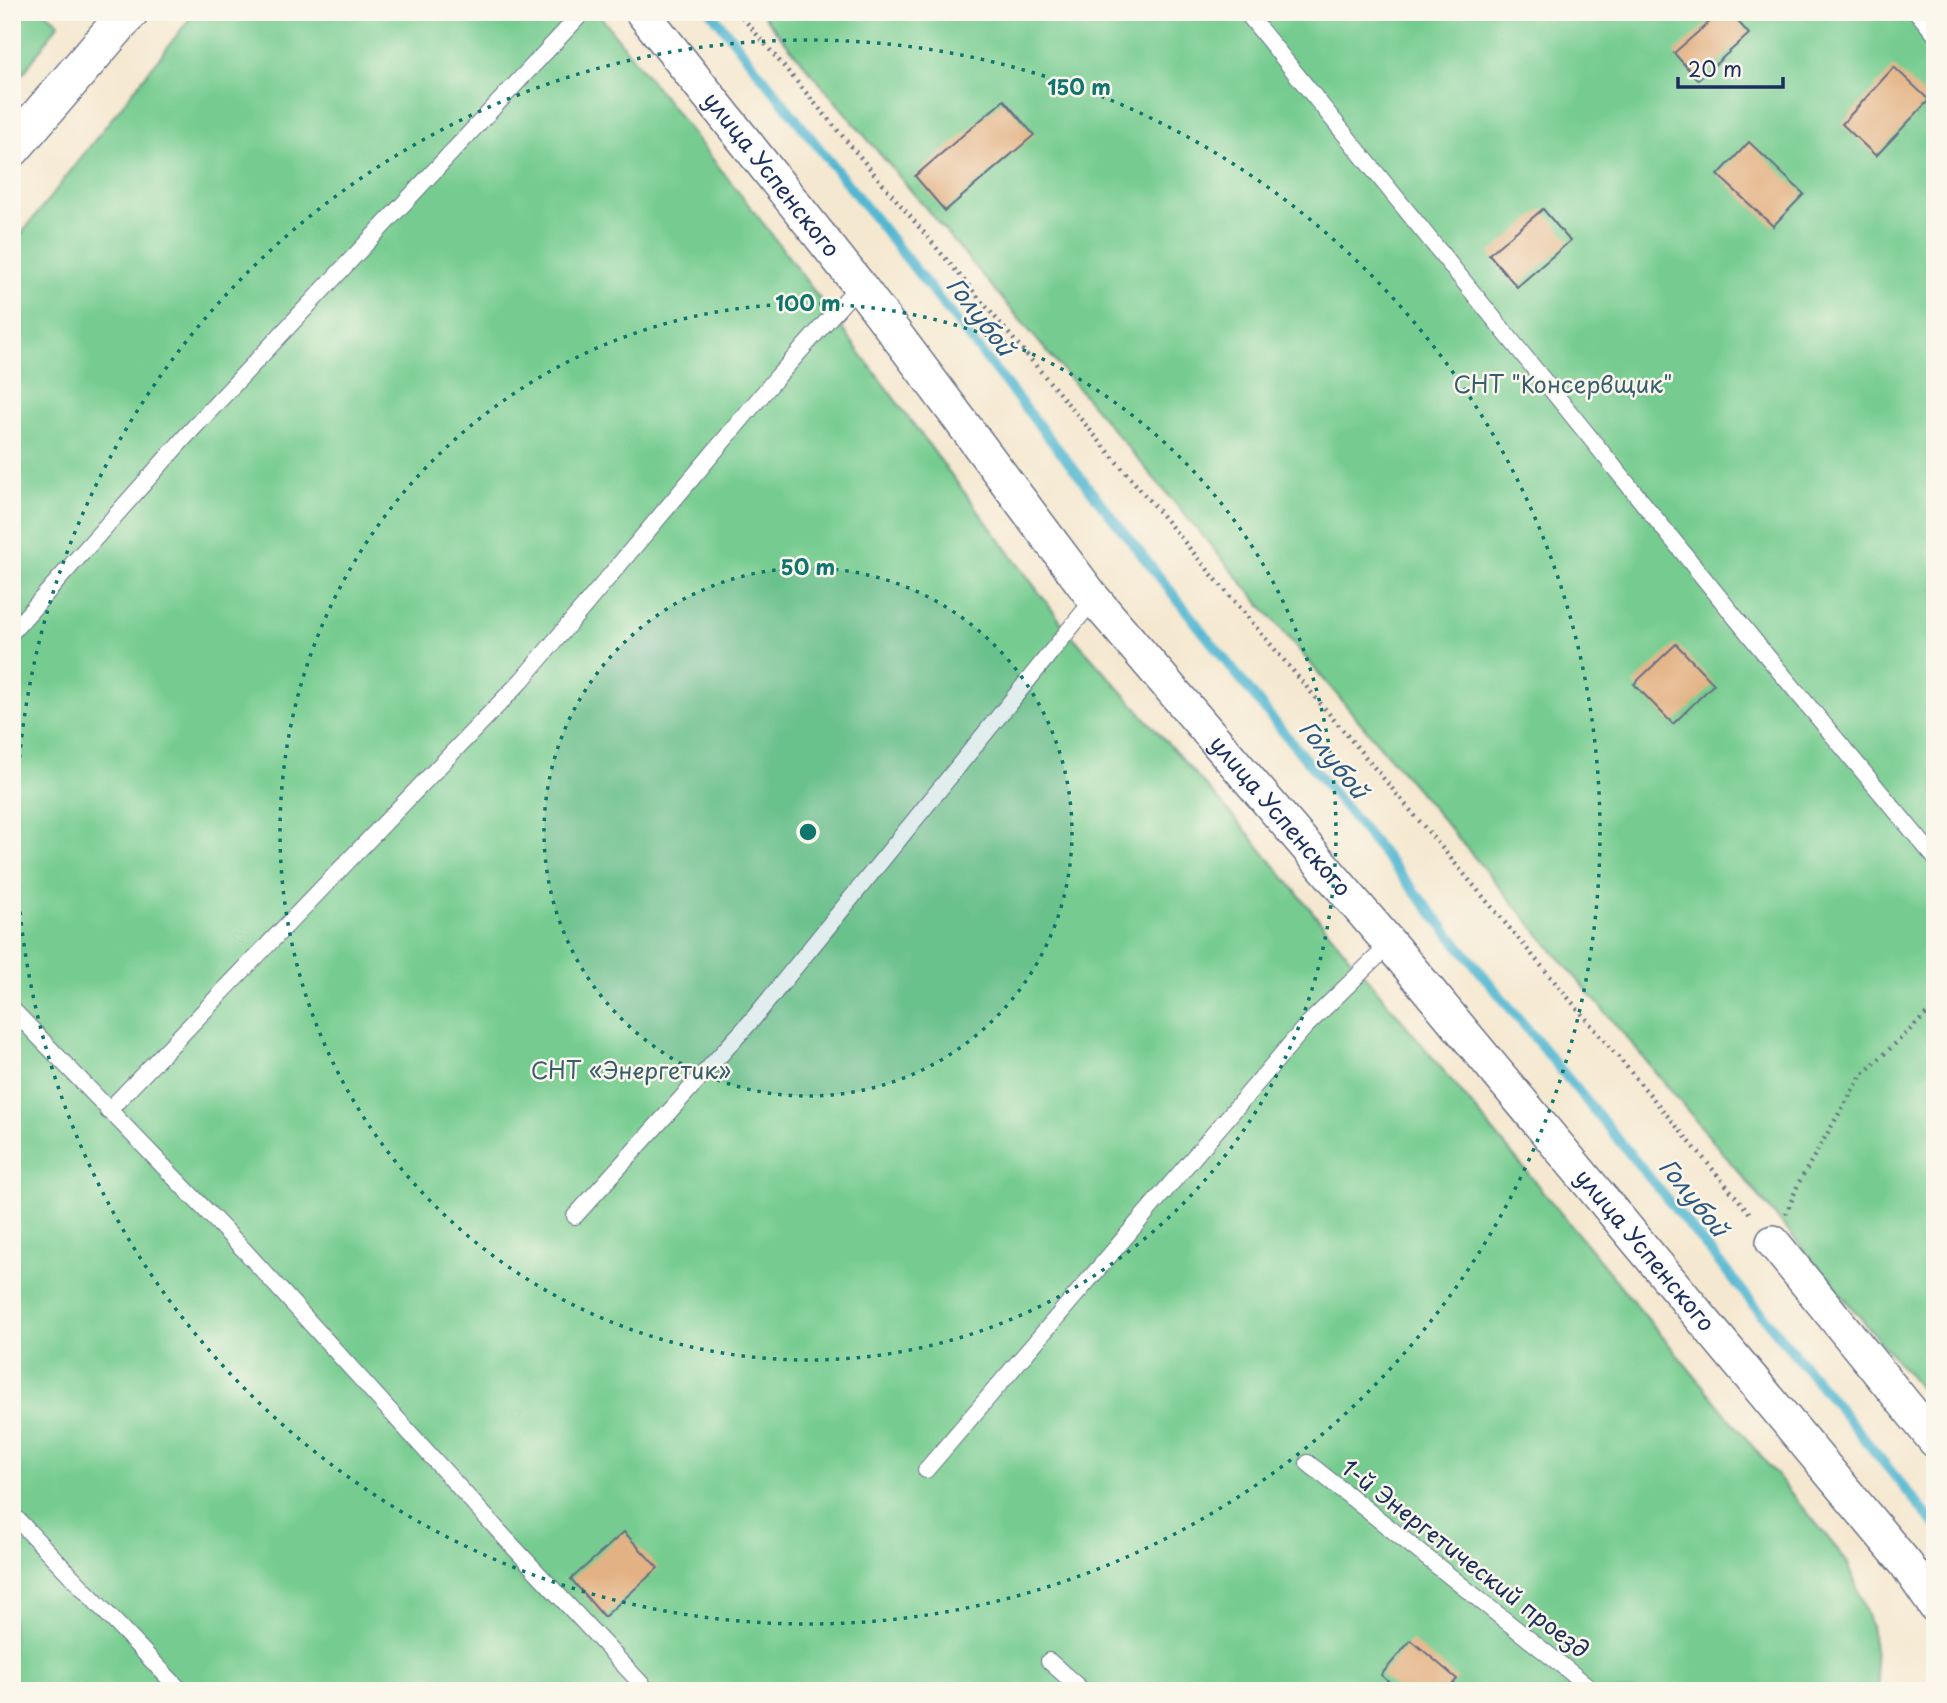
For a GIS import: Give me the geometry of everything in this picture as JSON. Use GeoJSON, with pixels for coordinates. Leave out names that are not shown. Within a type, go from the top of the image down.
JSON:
{"type":"FeatureCollection","features":[{"type":"Feature","properties":{"kind":"street"},"geometry":{"type":"LineString","coordinates":[[12,148],[129,12]]}},
{"type":"Feature","properties":{"kind":"street","name":"улица Успенского"},"geometry":{"type":"LineString","coordinates":[[642,12],[859,285],[1094,599],[1390,944],[1906,1564],[1935,1606]]}},
{"type":"Feature","properties":{"kind":"street"},"geometry":{"type":"LineString","coordinates":[[1773,1242],[1935,1441]]}},
{"type":"Feature","properties":{"kind":"lane"},"geometry":{"type":"LineString","coordinates":[[12,632],[185,437],[583,12]]}},
{"type":"Feature","properties":{"kind":"lane"},"geometry":{"type":"LineString","coordinates":[[1246,12],[1752,639],[1935,858]]}},
{"type":"Feature","properties":{"kind":"lane"},"geometry":{"type":"LineString","coordinates":[[1917,12],[1935,34]]}},
{"type":"Feature","properties":{"kind":"lane"},"geometry":{"type":"LineString","coordinates":[[108,1111],[522,680],[778,376],[859,285]]}},
{"type":"Feature","properties":{"kind":"lane"},"geometry":{"type":"LineString","coordinates":[[575,1216],[753,1019],[1094,599]]}},
{"type":"Feature","properties":{"kind":"lane"},"geometry":{"type":"LineString","coordinates":[[926,1470],[1305,1027],[1390,944]]}},
{"type":"Feature","properties":{"kind":"lane"},"geometry":{"type":"LineString","coordinates":[[12,1009],[244,1250],[648,1691]]}},
{"type":"Feature","properties":{"kind":"lane","name":"1-й Энергетический проезд"},"geometry":{"type":"LineString","coordinates":[[1308,1463],[1594,1691]]}},
{"type":"Feature","properties":{"kind":"lane"},"geometry":{"type":"LineString","coordinates":[[12,1514],[181,1691]]}},
{"type":"Feature","properties":{"kind":"lane"},"geometry":{"type":"LineString","coordinates":[[1049,1661],[1083,1691]]}},
{"type":"Feature","properties":{"kind":"path"},"geometry":{"type":"LineString","coordinates":[[738,12],[1773,1242],[1799,1182],[1861,1076],[1935,1006]]}},
{"type":"Feature","properties":{"kind":"green space"},"geometry":{"type":"Polygon","coordinates":[[[12,12],[45,12],[59,23],[12,85],[12,12]]]}},
{"type":"Feature","properties":{"kind":"green space","name":"СНТ «Энергетик»"},"geometry":{"type":"Polygon","coordinates":[[[195,12],[597,12],[766,227],[1068,631],[1247,832],[1847,1561],[1871,1626],[1879,1691],[12,1691],[12,246],[195,12]]]}},
{"type":"Feature","properties":{"kind":"green space","name":"СНТ \"Консервщик\""},"geometry":{"type":"Polygon","coordinates":[[[760,12],[1935,12],[1935,1407],[1632,1044],[760,12]]]}},
{"type":"Feature","properties":{"kind":"building"},"geometry":{"type":"Polygon","coordinates":[[[1721,12],[1730,12],[1749,34],[1698,80],[1674,53],[1721,12]]]}},
{"type":"Feature","properties":{"kind":"building"},"geometry":{"type":"Polygon","coordinates":[[[1894,67],[1929,100],[1876,156],[1842,124],[1894,67]]]}},
{"type":"Feature","properties":{"kind":"building"},"geometry":{"type":"Polygon","coordinates":[[[1004,100],[1034,135],[945,211],[915,176],[1004,100]]]}},
{"type":"Feature","properties":{"kind":"building"},"geometry":{"type":"Polygon","coordinates":[[[1749,142],[1804,194],[1773,226],[1718,175],[1749,142]]]}},
{"type":"Feature","properties":{"kind":"building"},"geometry":{"type":"Polygon","coordinates":[[[1543,209],[1570,241],[1517,287],[1489,254],[1543,209]]]}},
{"type":"Feature","properties":{"kind":"building"},"geometry":{"type":"Polygon","coordinates":[[[1676,644],[1714,684],[1673,724],[1634,684],[1676,644]]]}},
{"type":"Feature","properties":{"kind":"building"},"geometry":{"type":"Polygon","coordinates":[[[624,1532],[658,1568],[604,1617],[571,1579],[624,1532]]]}},
{"type":"Feature","properties":{"kind":"building"},"geometry":{"type":"Polygon","coordinates":[[[1411,1640],[1457,1679],[1447,1691],[1399,1691],[1381,1675],[1411,1640]]]}},
{"type":"Feature","properties":{"kind":"waterway","name":"Голубой"},"geometry":{"type":"LineString","coordinates":[[711,12],[1261,705],[1935,1525]]}}]}
